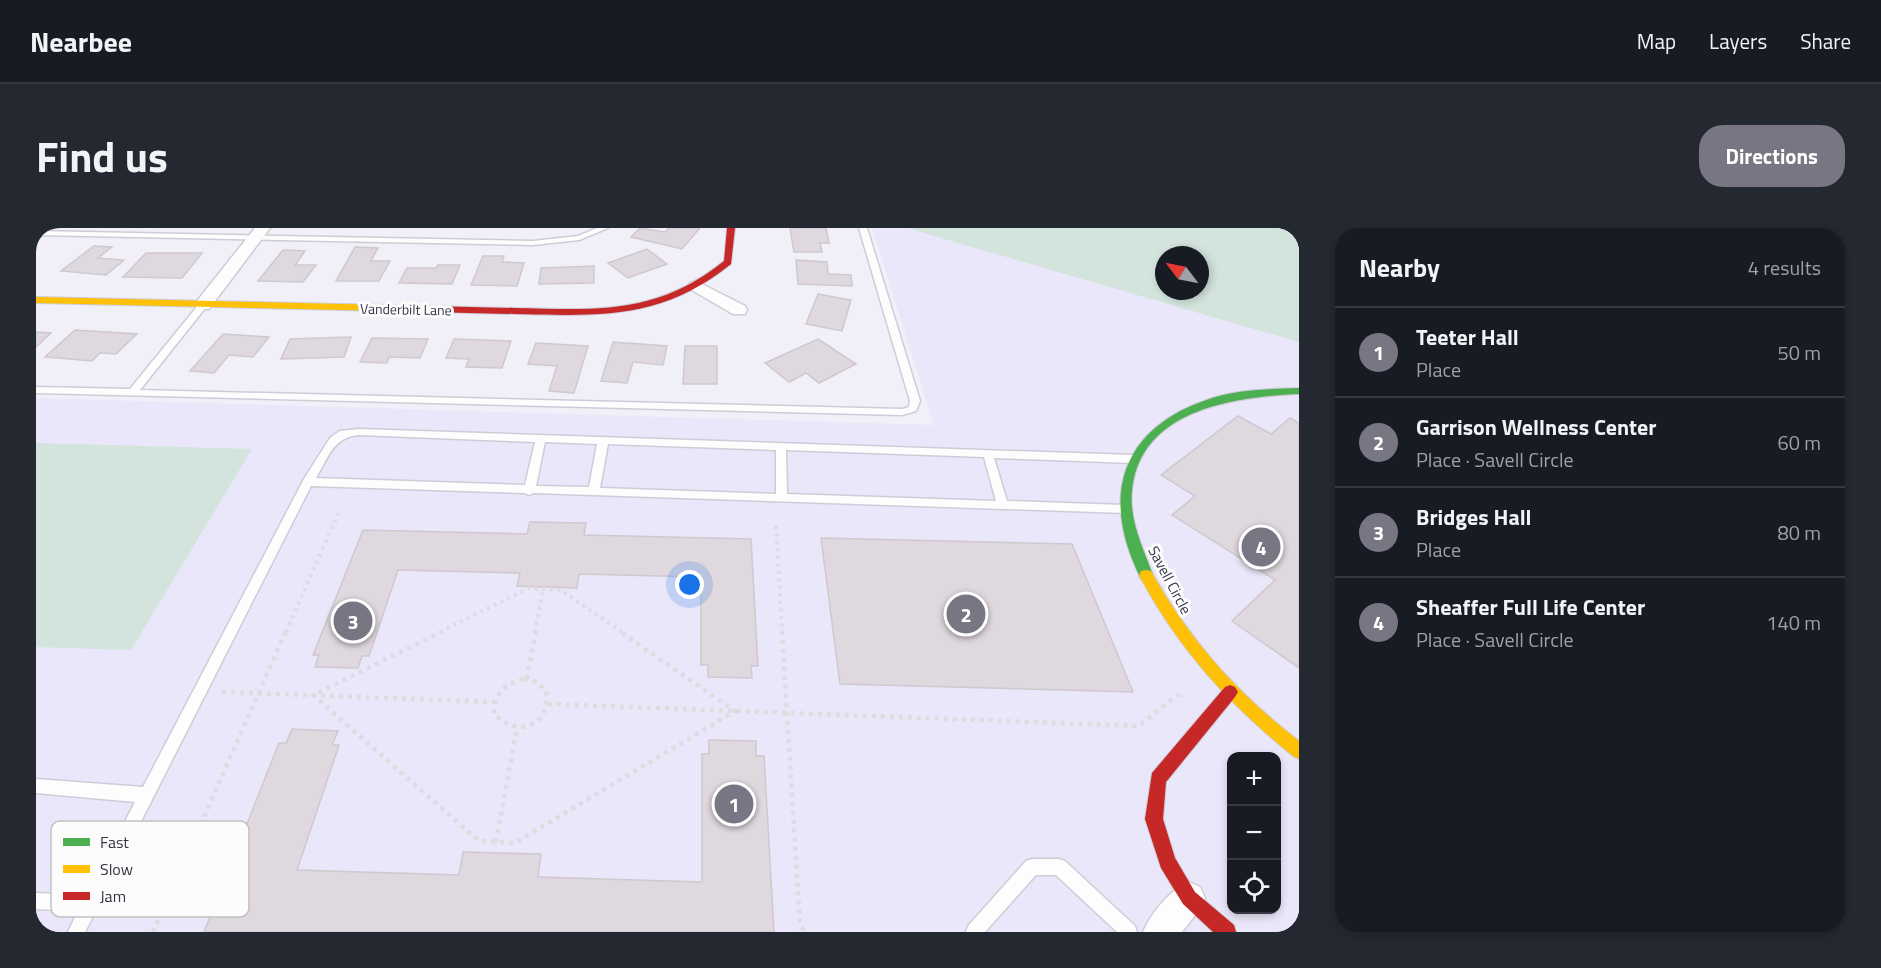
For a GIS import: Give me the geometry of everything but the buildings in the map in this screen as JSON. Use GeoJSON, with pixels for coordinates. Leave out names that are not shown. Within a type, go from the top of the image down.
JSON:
{"type":"FeatureCollection","features":[{"type":"Feature","properties":{"kind":"street","name":"Vanderbilt Lane"},"geometry":{"type":"LineString","coordinates":[[36,300],[591,314],[636,309],[663,302],[696,286],[728,262],[731,228]]}},
{"type":"Feature","properties":{"kind":"street"},"geometry":{"type":"LineString","coordinates":[[203,305],[260,233]]}},
{"type":"Feature","properties":{"kind":"street"},"geometry":{"type":"LineString","coordinates":[[696,286],[739,310]]}},
{"type":"Feature","properties":{"kind":"street","name":"Savell Circle"},"geometry":{"type":"LineString","coordinates":[[1299,391],[1245,393],[1208,401],[1179,414],[1154,431],[1135,453],[1125,482],[1125,509],[1137,556],[1159,599],[1192,651],[1230,692],[1299,750]]}},
{"type":"Feature","properties":{"kind":"street"},"geometry":{"type":"LineString","coordinates":[[1227,932],[1189,898],[1167,862],[1154,819],[1158,779],[1230,692]]}},
{"type":"Feature","properties":{"kind":"street"},"geometry":{"type":"LineString","coordinates":[[1160,932],[1189,898]]}},
{"type":"Feature","properties":{"kind":"lane"},"geometry":{"type":"LineString","coordinates":[[36,232],[260,233],[533,243],[579,238],[604,228]]}},
{"type":"Feature","properties":{"kind":"lane"},"geometry":{"type":"LineString","coordinates":[[36,390],[903,412],[913,409],[915,401],[863,228]]}},
{"type":"Feature","properties":{"kind":"lane"},"geometry":{"type":"LineString","coordinates":[[133,392],[203,305]]}},
{"type":"Feature","properties":{"kind":"lane"},"geometry":{"type":"LineString","coordinates":[[132,821],[308,483],[334,441],[344,433],[1133,459]]}},
{"type":"Feature","properties":{"kind":"lane"},"geometry":{"type":"LineString","coordinates":[[529,491],[541,438]]}},
{"type":"Feature","properties":{"kind":"lane"},"geometry":{"type":"LineString","coordinates":[[594,492],[603,441]]}},
{"type":"Feature","properties":{"kind":"lane"},"geometry":{"type":"LineString","coordinates":[[781,447],[782,498]]}},
{"type":"Feature","properties":{"kind":"lane"},"geometry":{"type":"LineString","coordinates":[[988,454],[1003,505]]}},
{"type":"Feature","properties":{"kind":"lane"},"geometry":{"type":"LineString","coordinates":[[308,483],[1125,509]]}},
{"type":"Feature","properties":{"kind":"lane"},"geometry":{"type":"LineString","coordinates":[[36,786],[146,795]]}},
{"type":"Feature","properties":{"kind":"lane"},"geometry":{"type":"LineString","coordinates":[[974,932],[1032,867],[1059,867],[1129,932]]}},
{"type":"Feature","properties":{"kind":"lane"},"geometry":{"type":"LineString","coordinates":[[36,901],[51,902]]}},
{"type":"Feature","properties":{"kind":"lane"},"geometry":{"type":"LineString","coordinates":[[76,932],[83,917]]}},
{"type":"Feature","properties":{"kind":"path"},"geometry":{"type":"LineString","coordinates":[[202,821],[338,514]]}},
{"type":"Feature","properties":{"kind":"path"},"geometry":{"type":"LineString","coordinates":[[776,526],[800,926],[805,932]]}},
{"type":"Feature","properties":{"kind":"path"},"geometry":{"type":"LineString","coordinates":[[313,695],[529,588],[561,590],[735,711]]}},
{"type":"Feature","properties":{"kind":"path"},"geometry":{"type":"LineString","coordinates":[[527,679],[543,589]]}},
{"type":"Feature","properties":{"kind":"path"},"geometry":{"type":"LineString","coordinates":[[527,679],[541,684],[546,690],[548,704],[544,714],[531,726],[517,728],[505,726],[495,714],[494,702],[499,691],[506,684],[527,679]]}},
{"type":"Feature","properties":{"kind":"path"},"geometry":{"type":"LineString","coordinates":[[199,691],[494,702]]}},
{"type":"Feature","properties":{"kind":"path"},"geometry":{"type":"LineString","coordinates":[[548,704],[1139,726],[1180,693],[1211,715]]}},
{"type":"Feature","properties":{"kind":"path"},"geometry":{"type":"LineString","coordinates":[[313,695],[480,841],[515,843],[735,711]]}},
{"type":"Feature","properties":{"kind":"path"},"geometry":{"type":"LineString","coordinates":[[496,842],[517,728]]}},
{"type":"Feature","properties":{"kind":"path"},"geometry":{"type":"LineString","coordinates":[[153,932],[160,917]]}},
{"type":"Feature","properties":{"kind":"shaded area"},"geometry":{"type":"Polygon","coordinates":[[[872,228],[1299,228],[1299,932],[36,932],[36,398],[934,425],[872,228]]]}},
{"type":"Feature","properties":{"kind":"shaded area"},"geometry":{"type":"Polygon","coordinates":[[[911,228],[1299,228],[1299,342],[917,231],[911,228]]]}},
{"type":"Feature","properties":{"kind":"shaded area"},"geometry":{"type":"Polygon","coordinates":[[[36,443],[252,449],[131,650],[36,647],[36,443]]]}},
{"type":"Feature","properties":{"kind":"traffic: fast"},"geometry":{"type":"LineString","coordinates":[[1146,575],[1129,530],[1126,491],[1135,459],[1154,434],[1182,414],[1216,401],[1256,393],[1299,391]]}},
{"type":"Feature","properties":{"kind":"traffic: slow"},"geometry":{"type":"LineString","coordinates":[[36,300],[387,308]]}},
{"type":"Feature","properties":{"kind":"traffic: slow"},"geometry":{"type":"LineString","coordinates":[[1146,575],[1177,627],[1212,672],[1253,713],[1299,751]]}},
{"type":"Feature","properties":{"kind":"traffic: jam"},"geometry":{"type":"LineString","coordinates":[[387,308],[591,313],[648,305],[680,294],[712,275],[728,262],[731,228]]}},
{"type":"Feature","properties":{"kind":"traffic: jam"},"geometry":{"type":"LineString","coordinates":[[1227,932],[1189,898],[1167,862],[1154,819],[1158,779],[1230,692]]}},
{"type":"Feature","properties":{"kind":"place","name":"Sheaffer Full Life Center"},"geometry":{"type":"Point","coordinates":[1261,547]}},
{"type":"Feature","properties":{"kind":"place","name":"Garrison Wellness Center"},"geometry":{"type":"Point","coordinates":[966,614]}},
{"type":"Feature","properties":{"kind":"place","name":"Bridges Hall"},"geometry":{"type":"Point","coordinates":[353,621]}},
{"type":"Feature","properties":{"kind":"place","name":"Teeter Hall"},"geometry":{"type":"Point","coordinates":[734,804]}}]}
